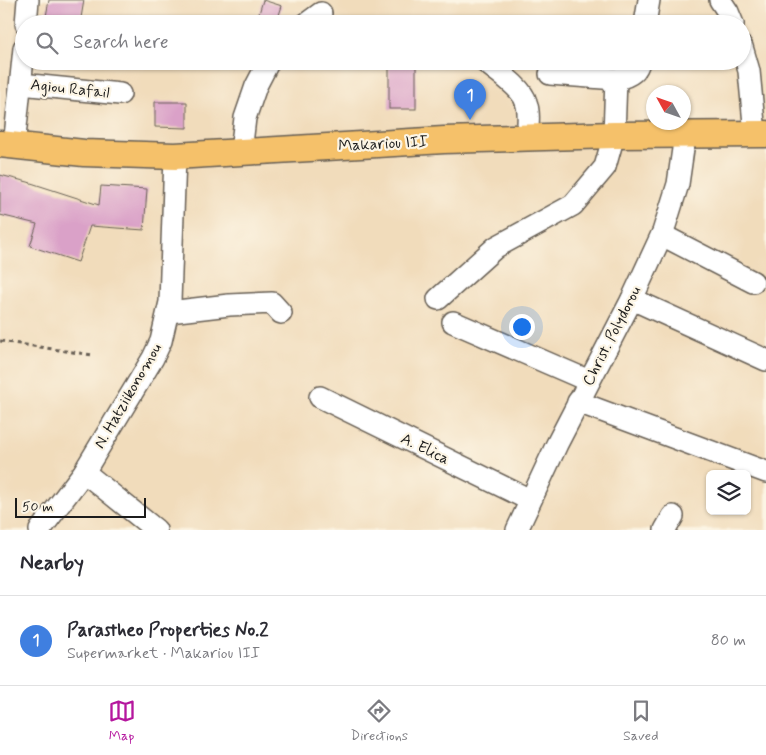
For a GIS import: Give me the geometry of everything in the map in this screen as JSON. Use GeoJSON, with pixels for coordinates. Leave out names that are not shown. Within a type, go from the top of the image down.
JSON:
{"type":"FeatureCollection","features":[{"type":"Feature","properties":{"kind":"main road","name":"Makariou III"},"geometry":{"type":"LineString","coordinates":[[7,145],[104,154],[175,156],[444,140],[614,135],[760,134]]}},
{"type":"Feature","properties":{"kind":"street"},"geometry":{"type":"LineString","coordinates":[[27,15],[28,0]]}},
{"type":"Feature","properties":{"kind":"street"},"geometry":{"type":"LineString","coordinates":[[646,15],[649,0]]}},
{"type":"Feature","properties":{"kind":"street"},"geometry":{"type":"LineString","coordinates":[[720,0],[729,15]]}},
{"type":"Feature","properties":{"kind":"street","name":"Agiou Rafail"},"geometry":{"type":"LineString","coordinates":[[7,145],[22,70]]}},
{"type":"Feature","properties":{"kind":"street"},"geometry":{"type":"LineString","coordinates":[[241,152],[245,118],[256,86],[264,70]]}},
{"type":"Feature","properties":{"kind":"street"},"geometry":{"type":"LineString","coordinates":[[495,70],[520,91],[526,100],[528,109],[527,138]]}},
{"type":"Feature","properties":{"kind":"street"},"geometry":{"type":"LineString","coordinates":[[550,74],[616,79],[626,77],[635,70]]}},
{"type":"Feature","properties":{"kind":"street"},"geometry":{"type":"LineString","coordinates":[[749,70],[760,134]]}},
{"type":"Feature","properties":{"kind":"street"},"geometry":{"type":"LineString","coordinates":[[438,299],[496,247],[573,205],[605,167],[614,135],[616,79]]}},
{"type":"Feature","properties":{"kind":"street","name":"Agiou Rafail"},"geometry":{"type":"LineString","coordinates":[[20,84],[120,94]]}},
{"type":"Feature","properties":{"kind":"street","name":"Christ. Polydorou"},"geometry":{"type":"LineString","coordinates":[[517,530],[578,402],[632,299],[662,235],[678,184],[684,135]]}},
{"type":"Feature","properties":{"kind":"street","name":"N. Hatziikonomou"},"geometry":{"type":"LineString","coordinates":[[40,530],[84,472],[153,358],[161,341],[169,312],[172,277],[175,156]]}},
{"type":"Feature","properties":{"kind":"street"},"geometry":{"type":"LineString","coordinates":[[662,235],[753,282]]}},
{"type":"Feature","properties":{"kind":"street"},"geometry":{"type":"LineString","coordinates":[[632,299],[766,360]]}},
{"type":"Feature","properties":{"kind":"street"},"geometry":{"type":"LineString","coordinates":[[169,312],[229,305],[272,303],[281,313]]}},
{"type":"Feature","properties":{"kind":"street"},"geometry":{"type":"LineString","coordinates":[[453,322],[589,381]]}},
{"type":"Feature","properties":{"kind":"street","name":"A. Elica"},"geometry":{"type":"LineString","coordinates":[[320,397],[530,500]]}},
{"type":"Feature","properties":{"kind":"street"},"geometry":{"type":"LineString","coordinates":[[578,402],[766,472]]}},
{"type":"Feature","properties":{"kind":"street"},"geometry":{"type":"LineString","coordinates":[[84,472],[156,530]]}},
{"type":"Feature","properties":{"kind":"path"},"geometry":{"type":"LineString","coordinates":[[0,341],[92,355]]}},
{"type":"Feature","properties":{"kind":"building"},"geometry":{"type":"Polygon","coordinates":[[[49,0],[84,0],[82,15],[46,15],[49,0]]]}},
{"type":"Feature","properties":{"kind":"building"},"geometry":{"type":"Polygon","coordinates":[[[263,0],[282,6],[279,15],[259,15],[263,0]]]}},
{"type":"Feature","properties":{"kind":"building"},"geometry":{"type":"Polygon","coordinates":[[[389,70],[416,70],[416,109],[389,109],[389,70]]]}},
{"type":"Feature","properties":{"kind":"building"},"geometry":{"type":"Polygon","coordinates":[[[155,102],[187,102],[187,128],[155,127],[155,102]]]}},
{"type":"Feature","properties":{"kind":"building"},"geometry":{"type":"Polygon","coordinates":[[[0,175],[99,205],[101,186],[147,189],[144,230],[90,226],[78,262],[30,246],[37,224],[0,215],[0,175]]]}},
{"type":"Feature","properties":{"kind":"place","name":"Parastheo Properties No.2"},"geometry":{"type":"Point","coordinates":[470,120]}}]}
